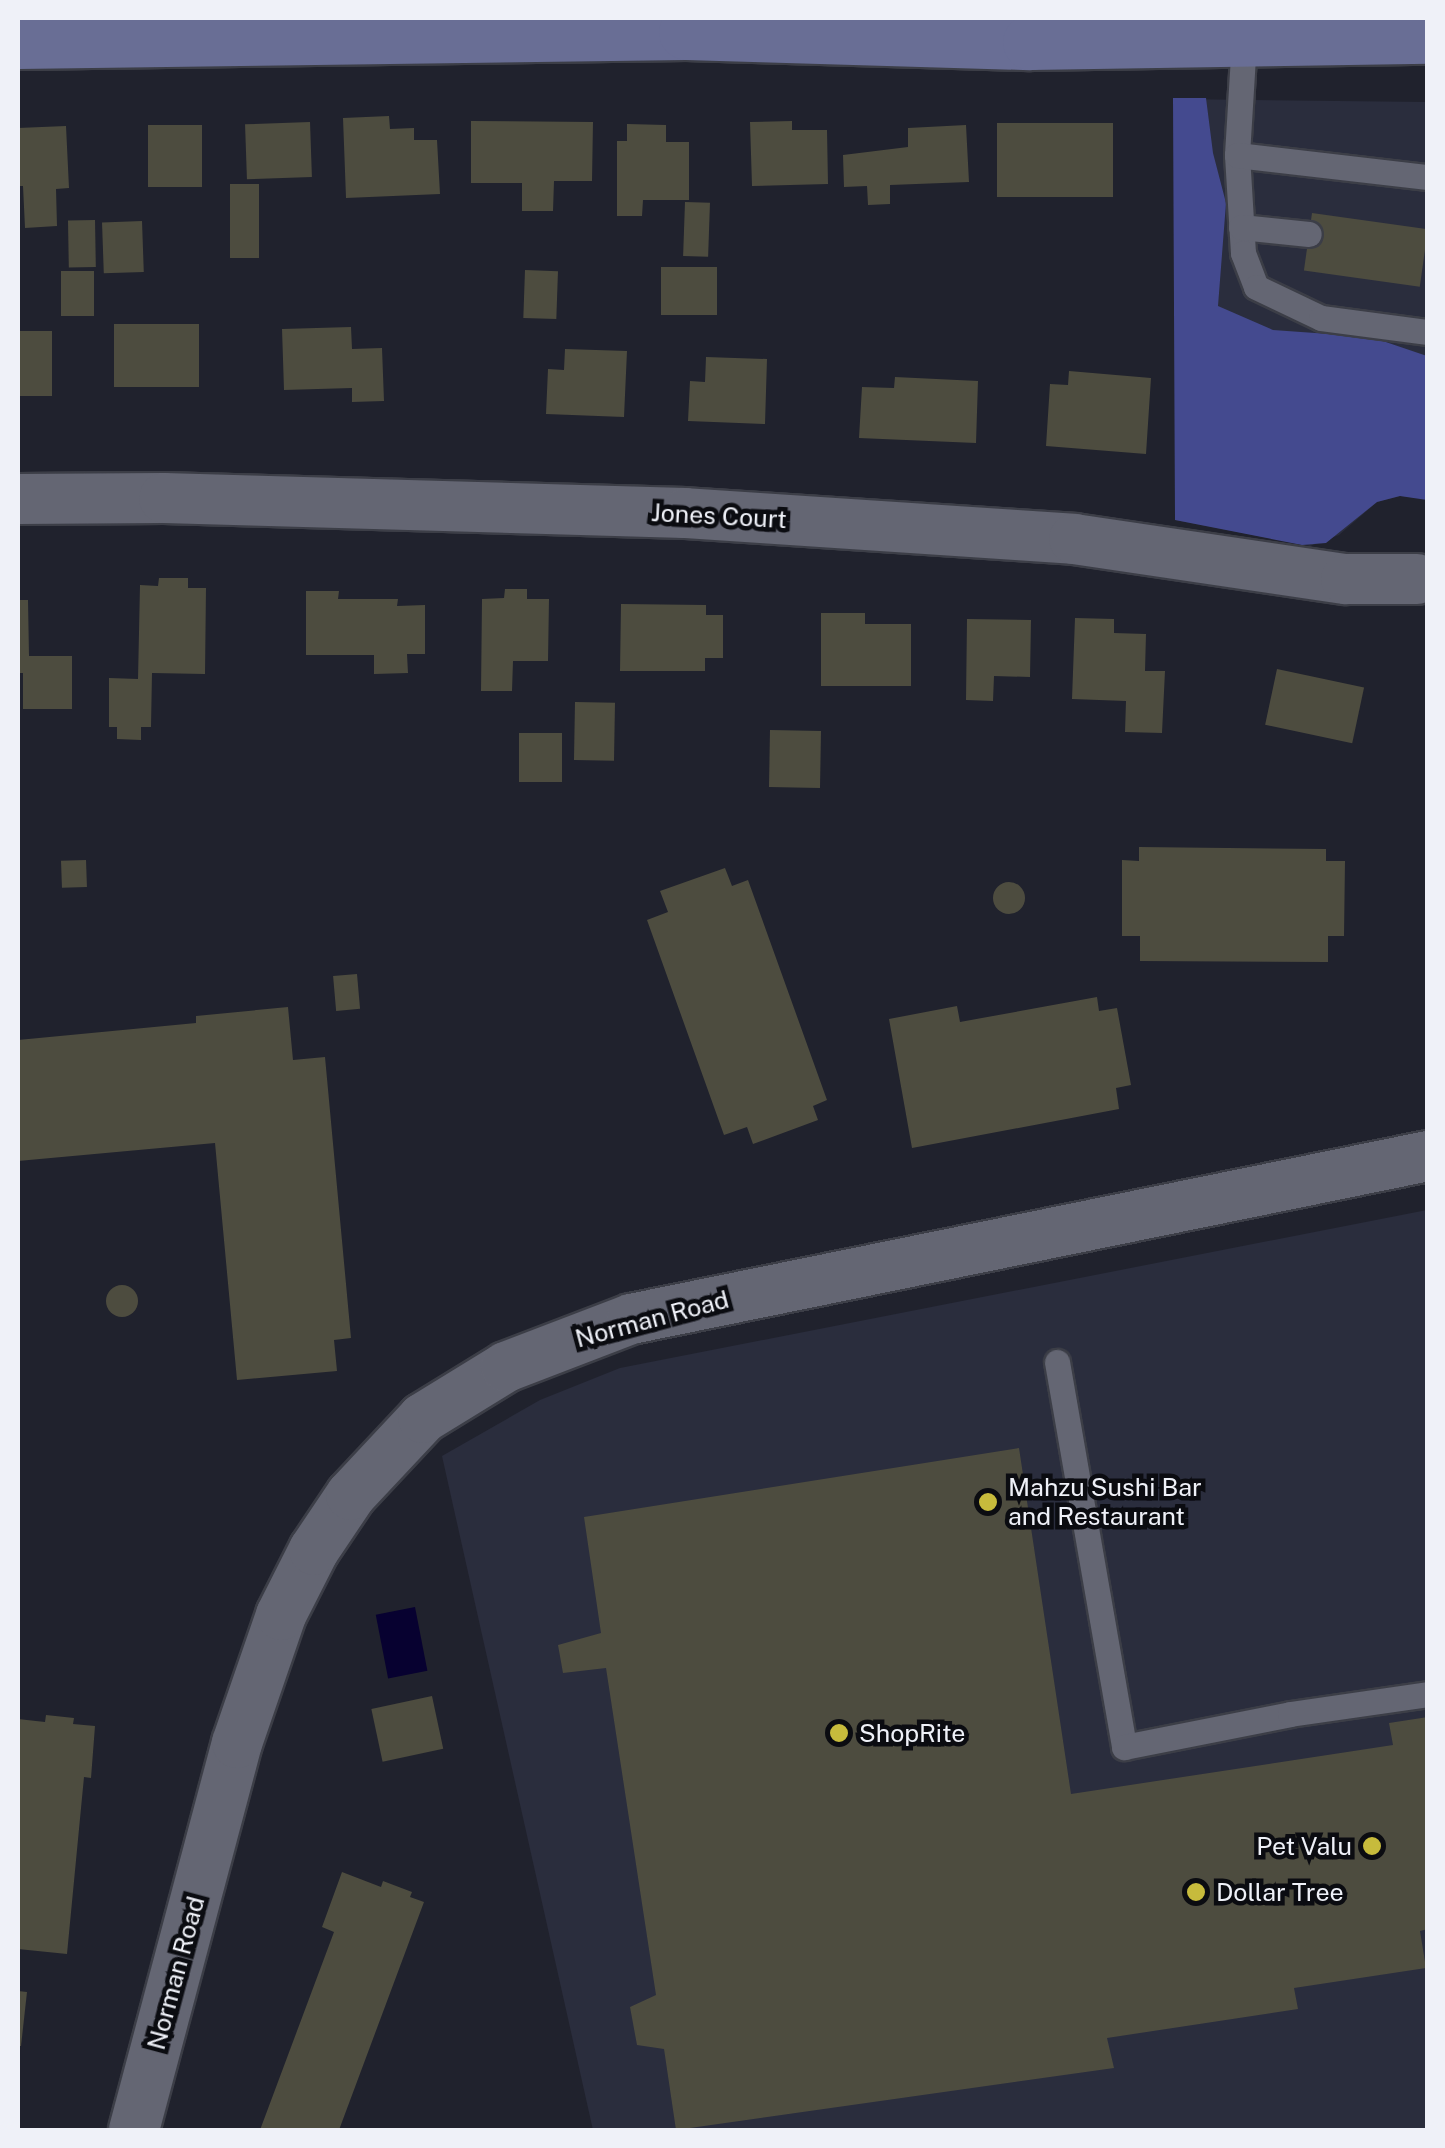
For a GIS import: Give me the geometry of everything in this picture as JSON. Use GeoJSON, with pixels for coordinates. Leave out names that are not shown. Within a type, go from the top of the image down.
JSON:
{"type":"FeatureCollection","features":[{"type":"Feature","properties":{"kind":"main road"},"geometry":{"type":"LineString","coordinates":[[18,41],[686,32],[1030,42],[1428,36]]}},
{"type":"Feature","properties":{"kind":"street","name":"Jones Court"},"geometry":{"type":"LineString","coordinates":[[18,499],[164,498],[685,513],[1074,539],[1346,579],[1417,579]]}},
{"type":"Feature","properties":{"kind":"street","name":"Norman Road"},"geometry":{"type":"LineString","coordinates":[[134,2130],[237,1743],[281,1615],[314,1550],[352,1495],[423,1418],[506,1368],[631,1320],[1428,1156]]}},
{"type":"Feature","properties":{"kind":"lane"},"geometry":{"type":"LineString","coordinates":[[1244,40],[1237,155],[1243,254],[1256,288],[1321,318],[1428,332]]}},
{"type":"Feature","properties":{"kind":"lane"},"geometry":{"type":"LineString","coordinates":[[1237,155],[1428,177]]}},
{"type":"Feature","properties":{"kind":"lane"},"geometry":{"type":"LineString","coordinates":[[1242,227],[1309,234]]}},
{"type":"Feature","properties":{"kind":"lane"},"geometry":{"type":"LineString","coordinates":[[1057,1362],[1124,1746],[1290,1714],[1428,1694]]}},
{"type":"Feature","properties":{"kind":"shaded area"},"geometry":{"type":"Polygon","coordinates":[[[1173,98],[1206,98],[1213,153],[1226,203],[1218,306],[1273,330],[1371,337],[1427,356],[1427,500],[1400,496],[1377,502],[1326,543],[1302,545],[1175,520],[1173,98]]]}},
{"type":"Feature","properties":{"kind":"shaded area"},"geometry":{"type":"Polygon","coordinates":[[[1174,99],[1427,102],[1427,499],[1400,496],[1377,502],[1339,535],[1310,546],[1175,520],[1174,99]]]}},
{"type":"Feature","properties":{"kind":"shaded area"},"geometry":{"type":"Polygon","coordinates":[[[1427,1210],[1427,2130],[593,2130],[442,1456],[540,1400],[620,1368],[1427,1210]]]}},
{"type":"Feature","properties":{"kind":"shaded area"},"geometry":{"type":"Polygon","coordinates":[[[415,1607],[427,1671],[388,1678],[376,1615],[415,1607]]]}},
{"type":"Feature","properties":{"kind":"building"},"geometry":{"type":"Polygon","coordinates":[[[389,116],[390,129],[414,128],[414,140],[437,140],[440,194],[346,198],[343,118],[389,116]]]}},
{"type":"Feature","properties":{"kind":"building"},"geometry":{"type":"Polygon","coordinates":[[[471,121],[593,122],[592,181],[554,181],[553,211],[522,211],[522,183],[471,183],[471,121]]]}},
{"type":"Feature","properties":{"kind":"building"},"geometry":{"type":"Polygon","coordinates":[[[792,121],[792,130],[827,130],[828,184],[752,186],[750,122],[792,121]]]}},
{"type":"Feature","properties":{"kind":"building"},"geometry":{"type":"Polygon","coordinates":[[[310,122],[312,177],[247,179],[245,124],[310,122]]]}},
{"type":"Feature","properties":{"kind":"building"},"geometry":{"type":"Polygon","coordinates":[[[997,123],[1113,123],[1113,197],[997,197],[997,123]]]}},
{"type":"Feature","properties":{"kind":"building"},"geometry":{"type":"Polygon","coordinates":[[[627,124],[666,125],[666,142],[689,142],[689,200],[643,200],[642,216],[617,216],[617,141],[627,141],[627,124]]]}},
{"type":"Feature","properties":{"kind":"building"},"geometry":{"type":"Polygon","coordinates":[[[148,125],[202,125],[202,187],[148,187],[148,125]]]}},
{"type":"Feature","properties":{"kind":"building"},"geometry":{"type":"Polygon","coordinates":[[[966,125],[969,182],[890,185],[890,204],[868,205],[867,186],[844,187],[843,155],[908,147],[908,128],[966,125]]]}},
{"type":"Feature","properties":{"kind":"building"},"geometry":{"type":"Polygon","coordinates":[[[66,126],[69,188],[56,189],[57,226],[25,228],[23,186],[18,186],[18,128],[66,126]]]}},
{"type":"Feature","properties":{"kind":"building"},"geometry":{"type":"Polygon","coordinates":[[[230,184],[259,184],[259,258],[230,258],[230,184]]]}},
{"type":"Feature","properties":{"kind":"building"},"geometry":{"type":"Polygon","coordinates":[[[685,202],[710,203],[708,257],[683,256],[685,202]]]}},
{"type":"Feature","properties":{"kind":"building"},"geometry":{"type":"Polygon","coordinates":[[[1312,213],[1428,229],[1420,287],[1304,270],[1312,213]]]}},
{"type":"Feature","properties":{"kind":"building"},"geometry":{"type":"Polygon","coordinates":[[[68,220],[95,220],[96,267],[69,267],[68,220]]]}},
{"type":"Feature","properties":{"kind":"building"},"geometry":{"type":"Polygon","coordinates":[[[142,221],[144,272],[104,273],[102,222],[142,221]]]}},
{"type":"Feature","properties":{"kind":"building"},"geometry":{"type":"Polygon","coordinates":[[[661,267],[717,267],[717,315],[661,315],[661,267]]]}},
{"type":"Feature","properties":{"kind":"building"},"geometry":{"type":"Polygon","coordinates":[[[525,270],[558,271],[556,319],[523,318],[525,270]]]}},
{"type":"Feature","properties":{"kind":"building"},"geometry":{"type":"Polygon","coordinates":[[[61,271],[94,271],[94,316],[61,316],[61,271]]]}},
{"type":"Feature","properties":{"kind":"building"},"geometry":{"type":"Polygon","coordinates":[[[114,324],[199,324],[199,387],[114,387],[114,324]]]}},
{"type":"Feature","properties":{"kind":"building"},"geometry":{"type":"Polygon","coordinates":[[[351,327],[352,349],[382,348],[384,401],[352,402],[352,388],[284,390],[282,329],[351,327]]]}},
{"type":"Feature","properties":{"kind":"building"},"geometry":{"type":"Polygon","coordinates":[[[18,331],[52,331],[52,396],[18,396],[18,331]]]}},
{"type":"Feature","properties":{"kind":"building"},"geometry":{"type":"Polygon","coordinates":[[[565,349],[627,351],[624,417],[546,414],[548,369],[564,370],[565,349]]]}},
{"type":"Feature","properties":{"kind":"building"},"geometry":{"type":"Polygon","coordinates":[[[706,357],[767,359],[765,424],[688,421],[690,381],[705,382],[706,357]]]}},
{"type":"Feature","properties":{"kind":"building"},"geometry":{"type":"Polygon","coordinates":[[[1069,371],[1151,378],[1146,454],[1046,446],[1050,384],[1068,385],[1069,371]]]}},
{"type":"Feature","properties":{"kind":"building"},"geometry":{"type":"Polygon","coordinates":[[[895,377],[978,381],[976,443],[859,438],[862,387],[894,388],[895,377]]]}},
{"type":"Feature","properties":{"kind":"building"},"geometry":{"type":"Polygon","coordinates":[[[159,578],[188,578],[188,588],[206,588],[205,674],[152,673],[151,727],[141,727],[141,740],[117,739],[117,727],[109,727],[109,678],[138,679],[140,585],[158,586],[159,578]]]}},
{"type":"Feature","properties":{"kind":"building"},"geometry":{"type":"Polygon","coordinates":[[[505,589],[527,589],[527,599],[549,599],[548,661],[513,661],[512,691],[481,691],[482,599],[504,598],[505,589]]]}},
{"type":"Feature","properties":{"kind":"building"},"geometry":{"type":"Polygon","coordinates":[[[306,591],[339,591],[338,599],[398,599],[397,606],[425,605],[425,654],[407,654],[408,673],[374,674],[374,655],[306,655],[306,591]]]}},
{"type":"Feature","properties":{"kind":"building"},"geometry":{"type":"Polygon","coordinates":[[[18,600],[28,600],[29,656],[72,656],[72,709],[23,709],[23,673],[18,673],[18,600]]]}},
{"type":"Feature","properties":{"kind":"building"},"geometry":{"type":"Polygon","coordinates":[[[621,604],[706,605],[706,615],[723,615],[723,658],[705,658],[705,671],[620,671],[621,604]]]}},
{"type":"Feature","properties":{"kind":"building"},"geometry":{"type":"Polygon","coordinates":[[[821,613],[865,613],[865,624],[911,624],[911,686],[821,686],[821,613]]]}},
{"type":"Feature","properties":{"kind":"building"},"geometry":{"type":"Polygon","coordinates":[[[1075,618],[1114,619],[1114,633],[1146,634],[1145,671],[1165,671],[1162,733],[1125,732],[1126,701],[1072,699],[1075,618]]]}},
{"type":"Feature","properties":{"kind":"building"},"geometry":{"type":"Polygon","coordinates":[[[967,619],[1031,620],[1030,677],[994,676],[993,701],[966,700],[967,619]]]}},
{"type":"Feature","properties":{"kind":"building"},"geometry":{"type":"Polygon","coordinates":[[[1277,669],[1364,688],[1352,743],[1265,725],[1277,669]]]}},
{"type":"Feature","properties":{"kind":"building"},"geometry":{"type":"Polygon","coordinates":[[[575,702],[615,703],[614,761],[574,760],[575,702]]]}},
{"type":"Feature","properties":{"kind":"building"},"geometry":{"type":"Polygon","coordinates":[[[770,730],[821,731],[820,788],[769,787],[770,730]]]}},
{"type":"Feature","properties":{"kind":"building"},"geometry":{"type":"Polygon","coordinates":[[[519,733],[562,733],[562,782],[519,782],[519,733]]]}},
{"type":"Feature","properties":{"kind":"building"},"geometry":{"type":"Polygon","coordinates":[[[1139,847],[1326,849],[1326,861],[1345,861],[1344,936],[1328,936],[1328,962],[1140,961],[1140,936],[1122,936],[1122,860],[1139,861],[1139,847]]]}},
{"type":"Feature","properties":{"kind":"building"},"geometry":{"type":"Polygon","coordinates":[[[86,860],[87,887],[62,888],[61,861],[86,860]]]}},
{"type":"Feature","properties":{"kind":"building"},"geometry":{"type":"Polygon","coordinates":[[[725,868],[732,886],[748,880],[827,1100],[813,1106],[818,1120],[753,1144],[747,1127],[724,1135],[647,920],[668,912],[660,891],[725,868]]]}},
{"type":"Feature","properties":{"kind":"building"},"geometry":{"type":"Polygon","coordinates":[[[1009,882],[1020,887],[1025,898],[1020,909],[1009,914],[998,909],[993,898],[998,887],[1009,882]]]}},
{"type":"Feature","properties":{"kind":"building"},"geometry":{"type":"Polygon","coordinates":[[[357,974],[360,1009],[336,1011],[333,976],[357,974]]]}},
{"type":"Feature","properties":{"kind":"building"},"geometry":{"type":"Polygon","coordinates":[[[1097,997],[1099,1011],[1117,1008],[1131,1085],[1116,1088],[1119,1109],[912,1148],[889,1019],[957,1006],[960,1022],[1097,997]]]}},
{"type":"Feature","properties":{"kind":"building"},"geometry":{"type":"Polygon","coordinates":[[[288,1007],[293,1060],[325,1057],[351,1338],[334,1340],[337,1371],[237,1380],[215,1143],[18,1161],[18,1040],[196,1023],[196,1016],[288,1007]]]}},
{"type":"Feature","properties":{"kind":"building"},"geometry":{"type":"Polygon","coordinates":[[[122,1285],[133,1290],[138,1301],[133,1312],[122,1317],[111,1312],[106,1301],[111,1290],[122,1285]]]}},
{"type":"Feature","properties":{"kind":"building","name":"ShopRite"},"geometry":{"type":"Polygon","coordinates":[[[1019,1448],[1071,1794],[1393,1745],[1389,1723],[1428,1717],[1428,1929],[1420,1931],[1426,1968],[1294,1988],[1298,2009],[1107,2038],[1114,2068],[676,2130],[664,2049],[637,2045],[630,2007],[656,1995],[606,1668],[563,1673],[558,1645],[601,1633],[584,1517],[1019,1448]]]}},
{"type":"Feature","properties":{"kind":"building"},"geometry":{"type":"Polygon","coordinates":[[[432,1696],[443,1749],[383,1762],[371,1709],[432,1696]]]}},
{"type":"Feature","properties":{"kind":"building"},"geometry":{"type":"Polygon","coordinates":[[[46,1715],[74,1718],[73,1724],[95,1726],[91,1778],[84,1777],[67,1954],[18,1949],[18,1719],[45,1722],[46,1715]]]}},
{"type":"Feature","properties":{"kind":"building"},"geometry":{"type":"Polygon","coordinates":[[[342,1872],[381,1887],[383,1881],[412,1892],[410,1897],[424,1902],[339,2130],[260,2130],[334,1932],[322,1927],[342,1872]]]}},
{"type":"Feature","properties":{"kind":"building"},"geometry":{"type":"Polygon","coordinates":[[[18,1991],[27,1992],[21,2046],[18,2046],[18,1991]]]}},
{"type":"Feature","properties":{"kind":"place","name":"Mahzu Sushi Bar and Restaurant"},"geometry":{"type":"Point","coordinates":[988,1502]}},
{"type":"Feature","properties":{"kind":"place","name":"ShopRite"},"geometry":{"type":"Point","coordinates":[839,1733]}},
{"type":"Feature","properties":{"kind":"place","name":"Pet Valu"},"geometry":{"type":"Point","coordinates":[1372,1846]}},
{"type":"Feature","properties":{"kind":"place","name":"Dollar Tree"},"geometry":{"type":"Point","coordinates":[1196,1892]}}]}
